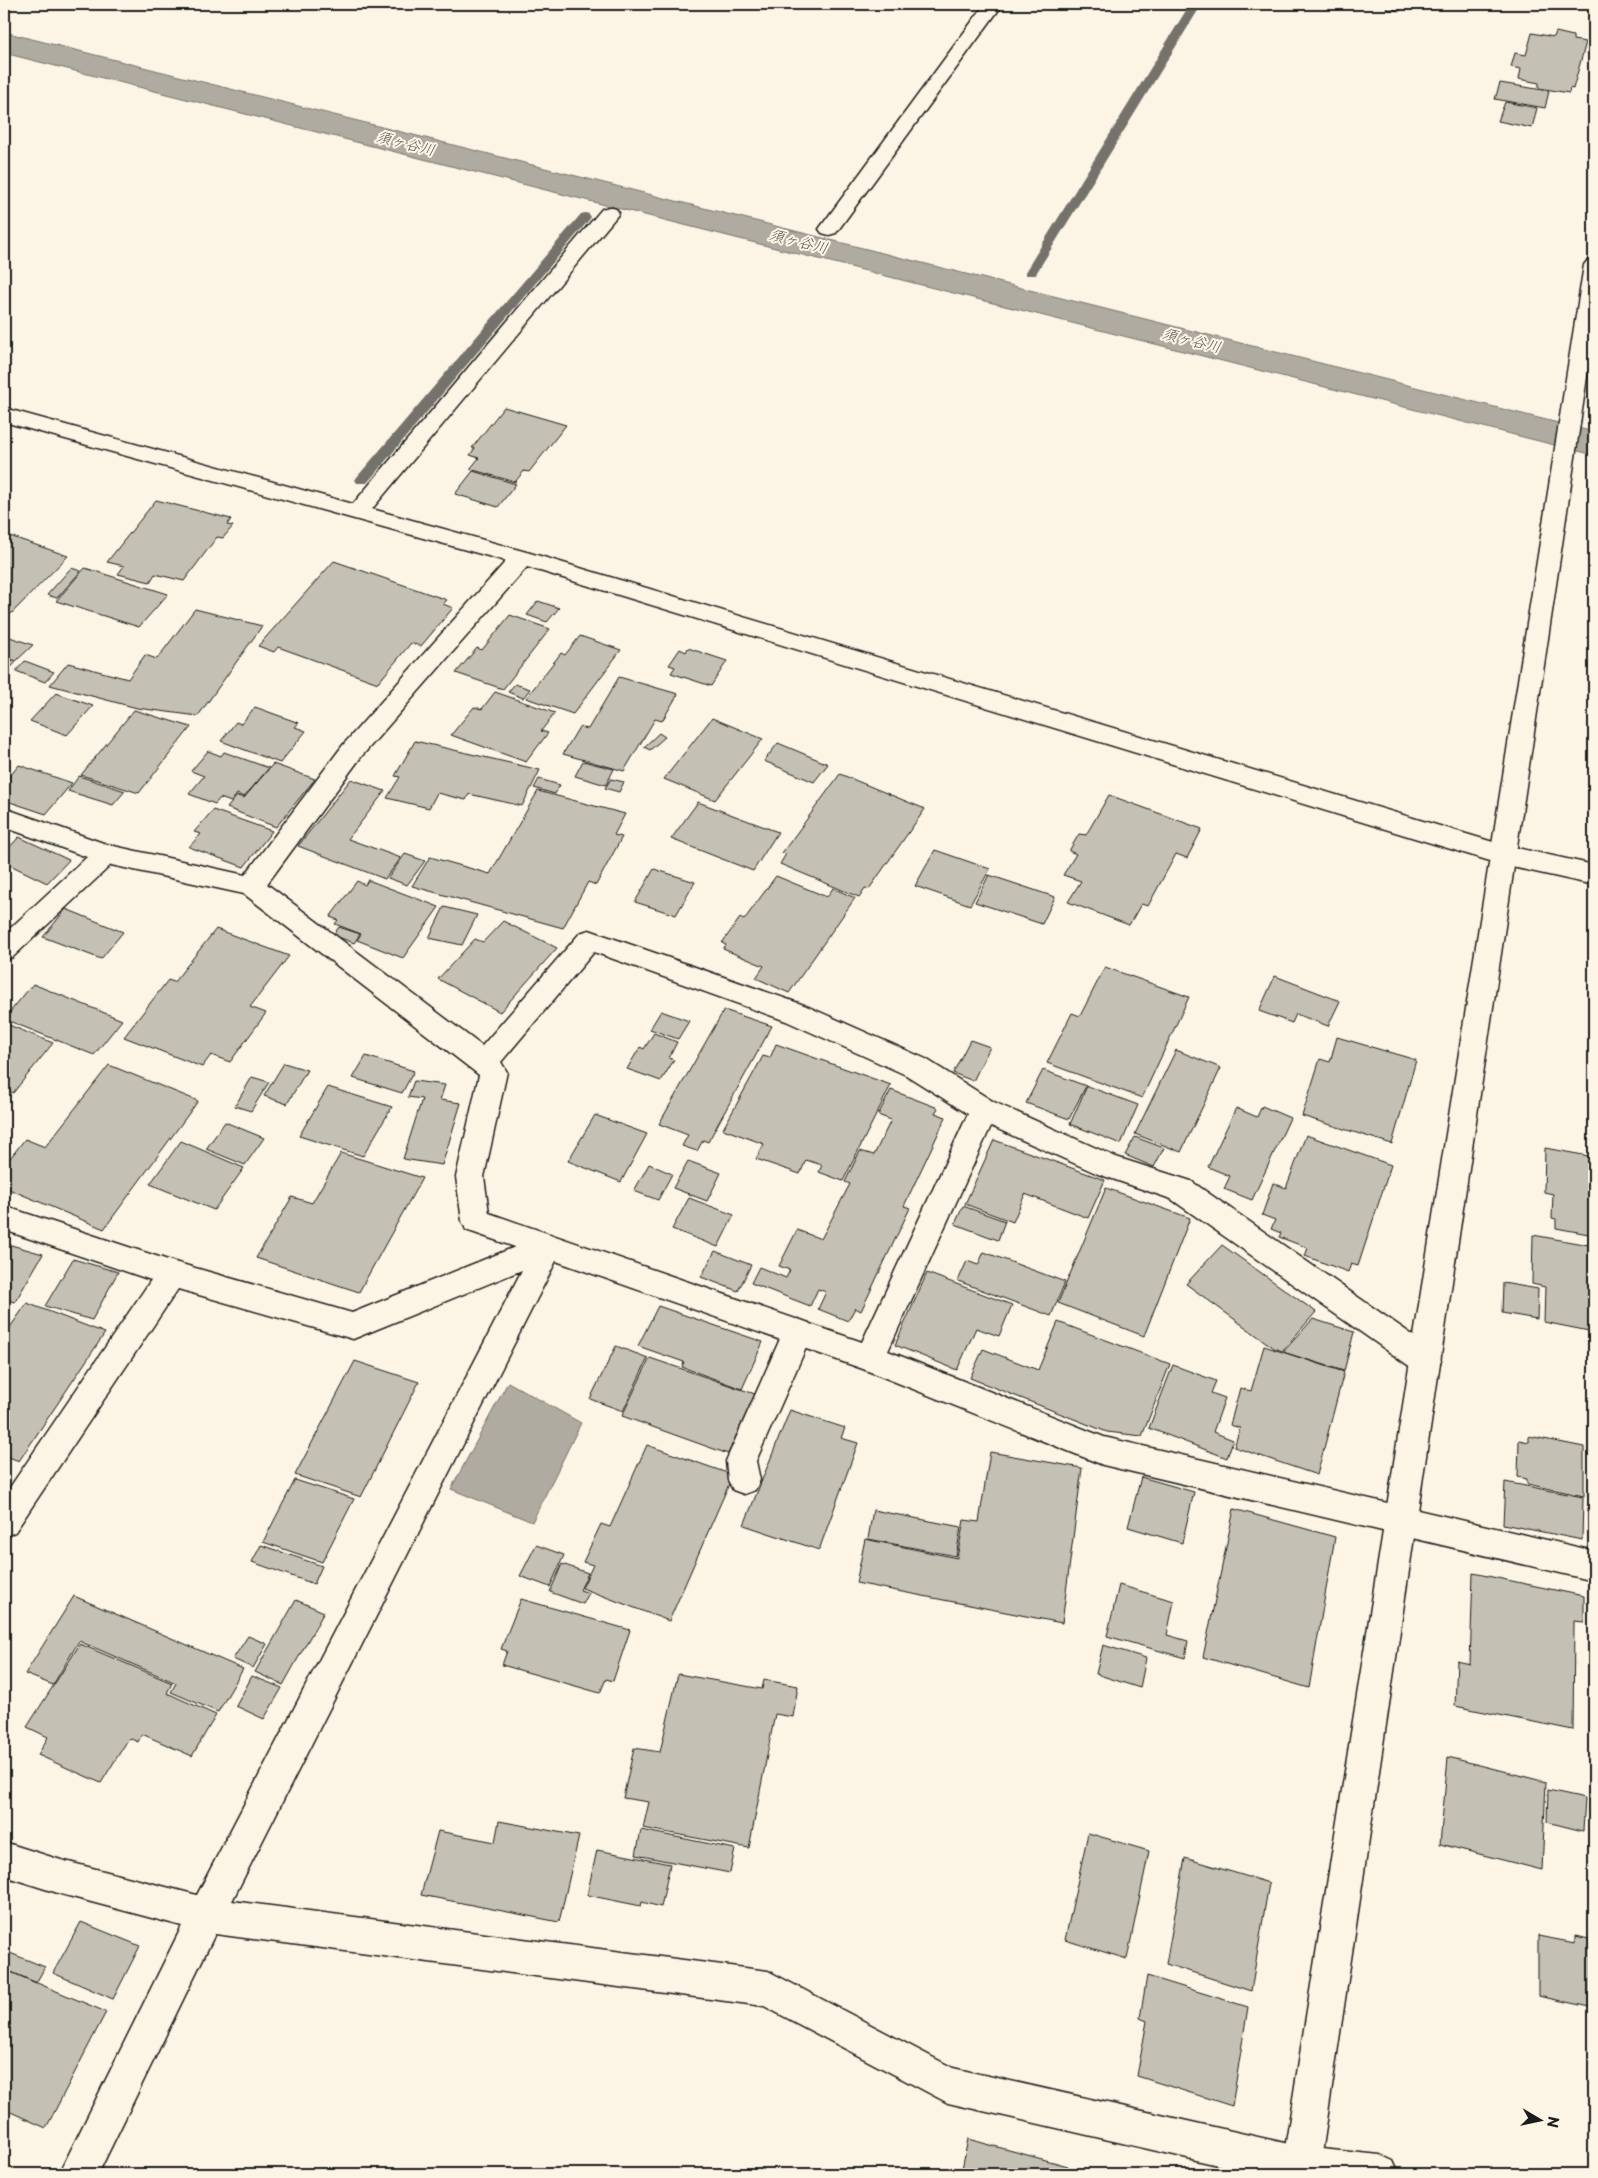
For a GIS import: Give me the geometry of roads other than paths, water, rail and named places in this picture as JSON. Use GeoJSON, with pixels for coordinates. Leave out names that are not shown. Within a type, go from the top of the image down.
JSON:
{"type":"FeatureCollection","features":[{"type":"Feature","properties":{"kind":"street"},"geometry":{"type":"LineString","coordinates":[[829,229],[994,4]]}},
{"type":"Feature","properties":{"kind":"street"},"geometry":{"type":"LineString","coordinates":[[357,513],[609,212]]}},
{"type":"Feature","properties":{"kind":"street"},"geometry":{"type":"LineString","coordinates":[[1301,2170],[1594,265]]}},
{"type":"Feature","properties":{"kind":"street"},"geometry":{"type":"LineString","coordinates":[[4,415],[522,558],[1503,855],[1594,875]]}},
{"type":"Feature","properties":{"kind":"street"},"geometry":{"type":"LineString","coordinates":[[251,886],[352,751],[522,558]]}},
{"type":"Feature","properties":{"kind":"street"},"geometry":{"type":"LineString","coordinates":[[4,817],[106,854],[251,886],[484,1062],[493,1072],[470,1177],[476,1221],[870,1358],[1103,1451],[1401,1519],[1594,1566]]}},
{"type":"Feature","properties":{"kind":"street"},"geometry":{"type":"LineString","coordinates":[[4,950],[106,854]]}},
{"type":"Feature","properties":{"kind":"street"},"geometry":{"type":"LineString","coordinates":[[484,1062],[589,940],[795,1013],[916,1067],[984,1110],[1108,1166],[1181,1190],[1426,1361]]}},
{"type":"Feature","properties":{"kind":"street"},"geometry":{"type":"LineString","coordinates":[[870,1358],[984,1110]]}},
{"type":"Feature","properties":{"kind":"street"},"geometry":{"type":"LineString","coordinates":[[4,1218],[171,1274],[353,1326],[549,1246]]}},
{"type":"Feature","properties":{"kind":"street"},"geometry":{"type":"LineString","coordinates":[[78,2174],[206,1915],[549,1246]]}},
{"type":"Feature","properties":{"kind":"street"},"geometry":{"type":"LineString","coordinates":[[4,1522],[171,1274]]}},
{"type":"Feature","properties":{"kind":"street"},"geometry":{"type":"LineString","coordinates":[[744,1480],[741,1460],[798,1332]]}},
{"type":"Feature","properties":{"kind":"street"},"geometry":{"type":"LineString","coordinates":[[4,1859],[61,1878],[206,1915],[768,1989],[948,2085],[1301,2170],[1380,2174]]}},
{"type":"Feature","properties":{"kind":"water","name":"須ヶ谷川"},"geometry":{"type":"Polygon","coordinates":[[[4,32],[1594,432],[1594,455],[4,53],[4,32]]]}},
{"type":"Feature","properties":{"kind":"water"},"geometry":{"type":"Polygon","coordinates":[[[508,1382],[581,1423],[532,1522],[451,1489],[508,1382]]]}},
{"type":"Feature","properties":{"kind":"waterway"},"geometry":{"type":"LineString","coordinates":[[1031,272],[1196,4]]}},
{"type":"Feature","properties":{"kind":"waterway"},"geometry":{"type":"LineString","coordinates":[[362,480],[585,217]]}}]}
